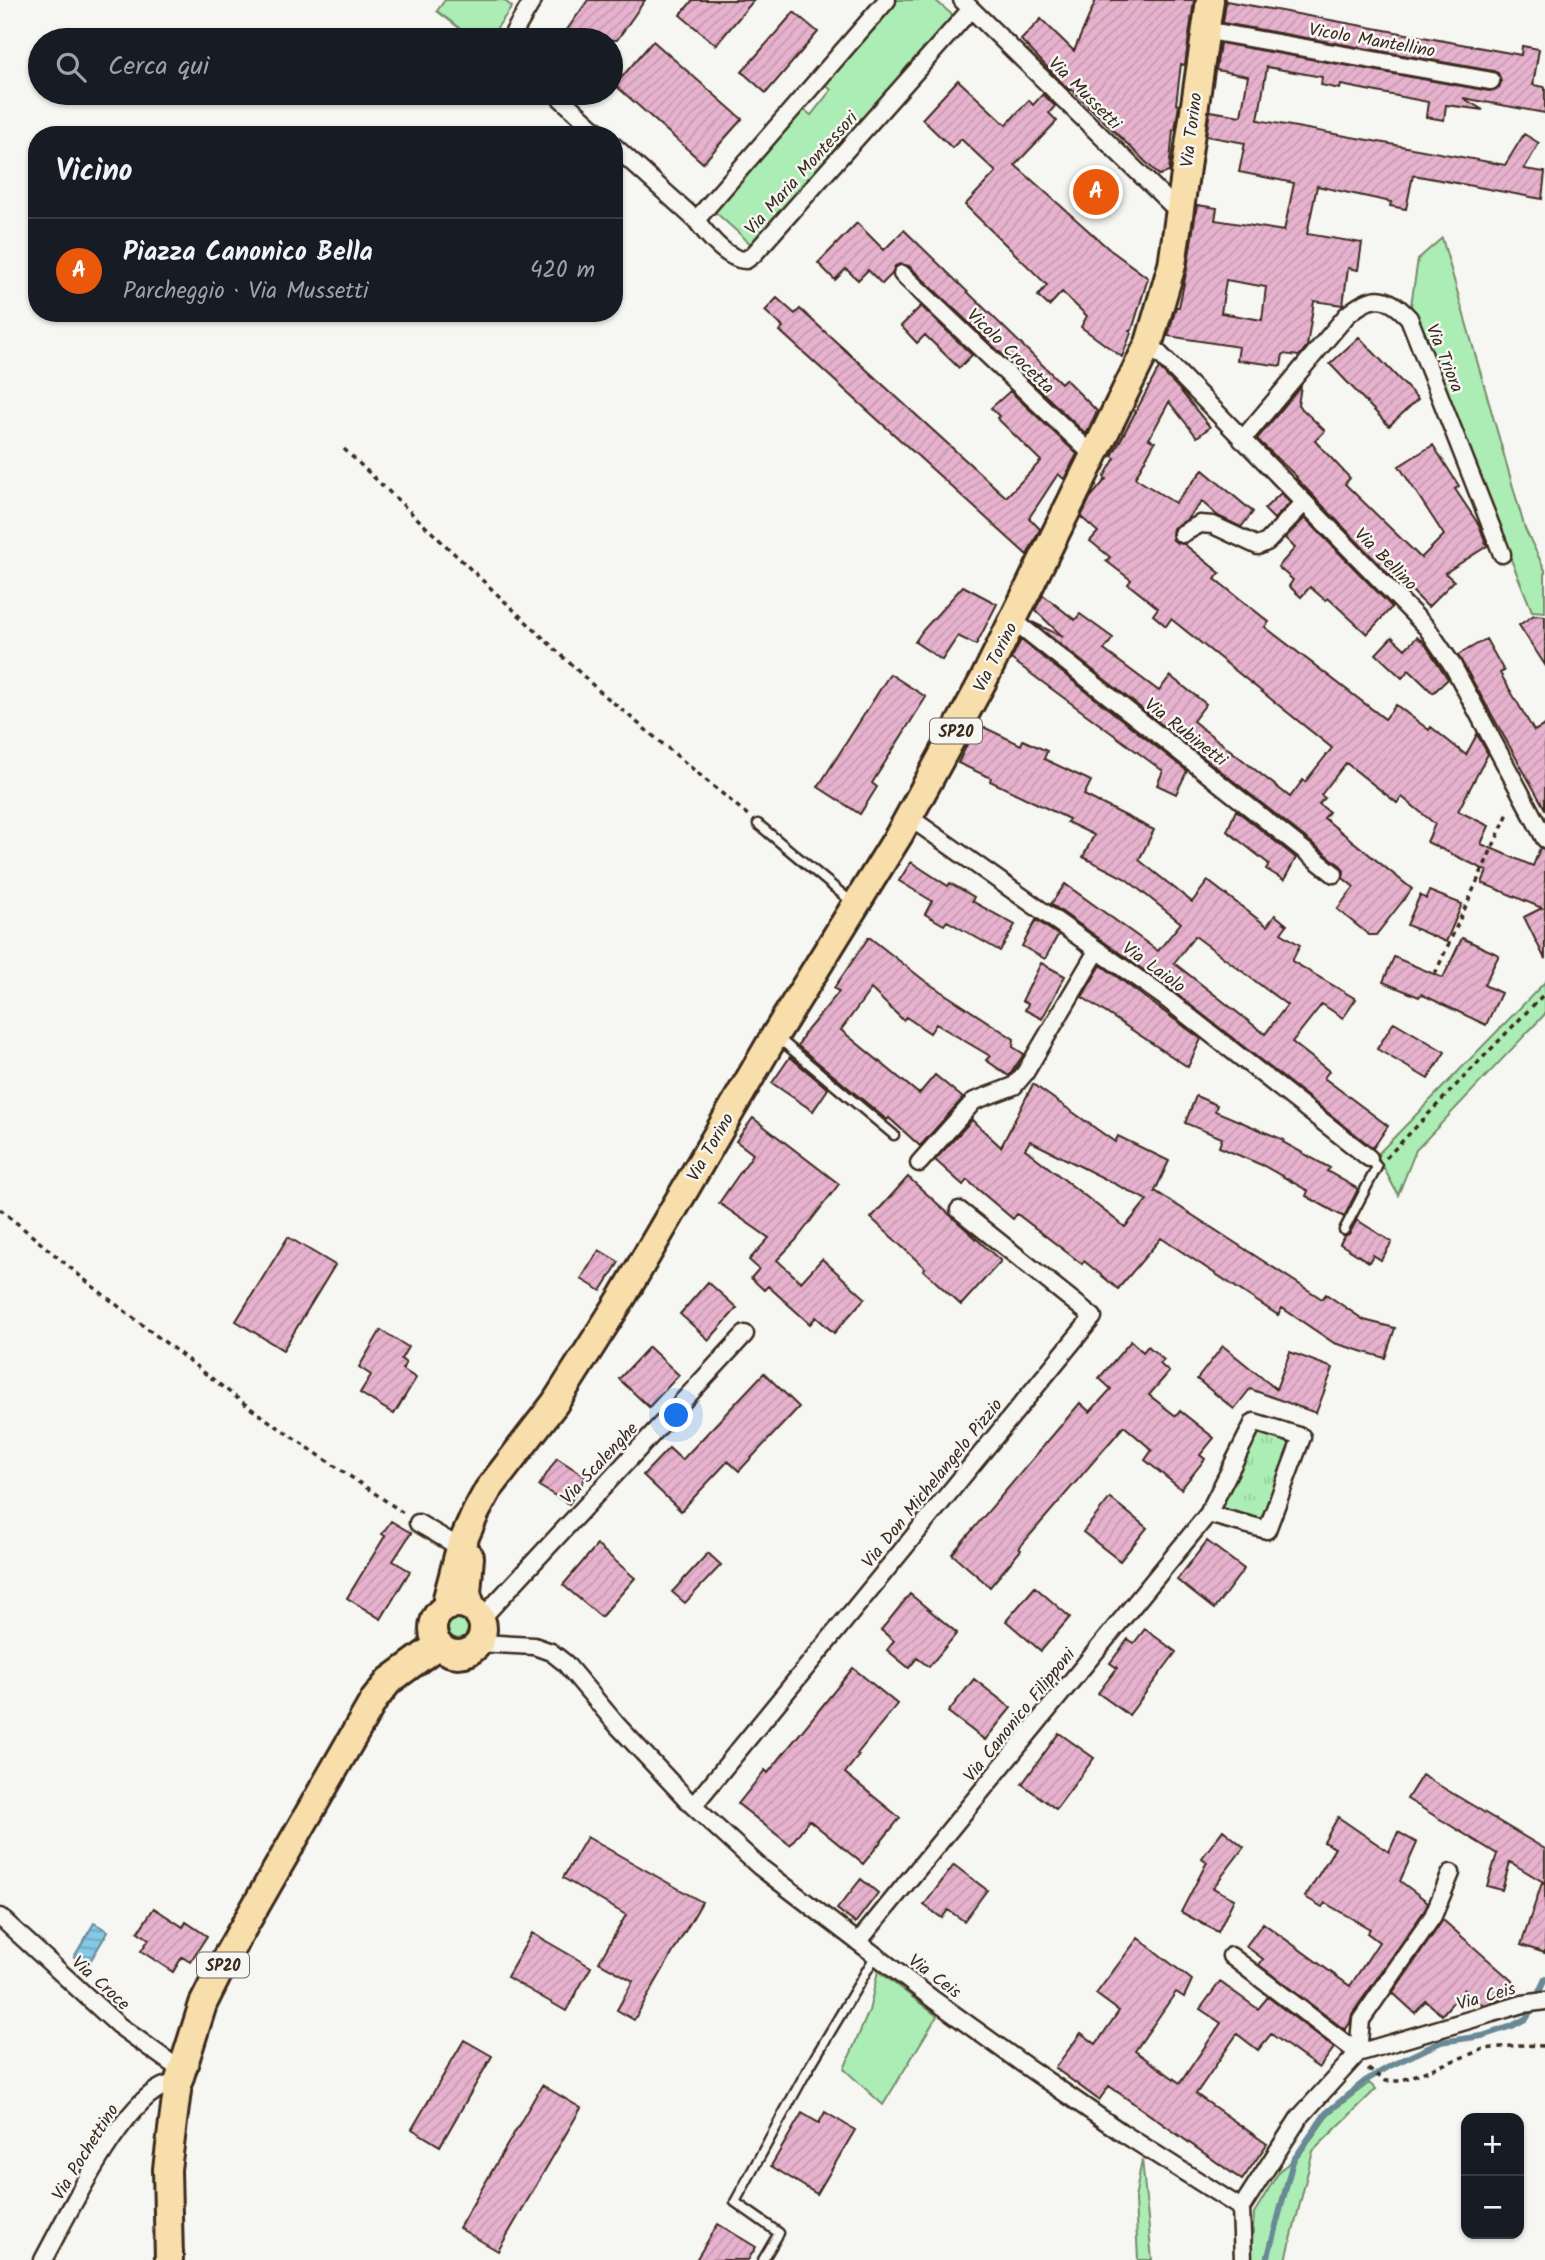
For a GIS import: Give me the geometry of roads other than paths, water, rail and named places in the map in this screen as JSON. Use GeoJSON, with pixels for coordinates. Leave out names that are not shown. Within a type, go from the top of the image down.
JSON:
{"type":"FeatureCollection","features":[{"type":"Feature","properties":{"kind":"main road","name":"Via Torino"},"geometry":{"type":"LineString","coordinates":[[470,1619],[466,1550],[475,1512],[488,1490],[555,1403],[623,1296],[775,1035],[909,817],[984,679],[1149,343],[1168,285],[1210,0]]}},
{"type":"Feature","properties":{"kind":"main road"},"geometry":{"type":"LineString","coordinates":[[438,1614],[470,1619],[466,1653],[450,1654],[438,1645],[434,1637],[434,1621],[438,1614]]}},
{"type":"Feature","properties":{"kind":"main road","name":"SP20"},"geometry":{"type":"LineString","coordinates":[[169,2260],[167,2169],[180,2078],[203,2004],[228,1954],[374,1700],[389,1681],[438,1645]]}},
{"type":"Feature","properties":{"kind":"street"},"geometry":{"type":"LineString","coordinates":[[516,28],[533,0]]}},
{"type":"Feature","properties":{"kind":"street"},"geometry":{"type":"LineString","coordinates":[[696,220],[887,0]]}},
{"type":"Feature","properties":{"kind":"street","name":"Via Maria Montessori"},"geometry":{"type":"LineString","coordinates":[[623,154],[733,257],[740,260],[751,257],[967,5]]}},
{"type":"Feature","properties":{"kind":"street","name":"Via Mussetti"},"geometry":{"type":"LineString","coordinates":[[967,5],[1180,213]]}},
{"type":"Feature","properties":{"kind":"street","name":"Vicolo Mantellino"},"geometry":{"type":"LineString","coordinates":[[1204,30],[1491,81]]}},
{"type":"Feature","properties":{"kind":"street"},"geometry":{"type":"LineString","coordinates":[[568,105],[591,126]]}},
{"type":"Feature","properties":{"kind":"street","name":"Vicolo Crocetta"},"geometry":{"type":"LineString","coordinates":[[902,274],[1094,456]]}},
{"type":"Feature","properties":{"kind":"street","name":"Via Triora"},"geometry":{"type":"LineString","coordinates":[[1242,440],[1347,315],[1359,305],[1377,299],[1395,303],[1409,318],[1502,554]]}},
{"type":"Feature","properties":{"kind":"street","name":"Via Bellino"},"geometry":{"type":"LineString","coordinates":[[1149,343],[1427,628],[1452,666],[1545,839]]}},
{"type":"Feature","properties":{"kind":"street"},"geometry":{"type":"LineString","coordinates":[[1182,534],[1200,524],[1213,525],[1258,547],[1267,542],[1304,503]]}},
{"type":"Feature","properties":{"kind":"street","name":"Via Rubinetti"},"geometry":{"type":"LineString","coordinates":[[1013,620],[1334,874]]}},
{"type":"Feature","properties":{"kind":"street","name":"Via Laiolo"},"geometry":{"type":"LineString","coordinates":[[909,817],[1164,998],[1373,1162]]}},
{"type":"Feature","properties":{"kind":"street"},"geometry":{"type":"LineString","coordinates":[[919,1163],[974,1101],[1014,1086],[1025,1073],[1097,951]]}},
{"type":"Feature","properties":{"kind":"street","name":"Via Don Michelangelo Pizzio"},"geometry":{"type":"LineString","coordinates":[[693,1806],[1093,1317],[959,1210]]}},
{"type":"Feature","properties":{"kind":"street","name":"Via Scalenghe"},"geometry":{"type":"LineString","coordinates":[[470,1619],[746,1334]]}},
{"type":"Feature","properties":{"kind":"street","name":"Via Canonico Filipponi"},"geometry":{"type":"LineString","coordinates":[[859,1941],[1208,1514],[1254,1422],[1303,1437],[1267,1530],[1208,1514]]}},
{"type":"Feature","properties":{"kind":"street"},"geometry":{"type":"LineString","coordinates":[[418,1523],[466,1550]]}},
{"type":"Feature","properties":{"kind":"street","name":"Via Ceis"},"geometry":{"type":"LineString","coordinates":[[470,1619],[551,1652],[565,1663],[617,1725],[693,1806],[760,1867],[1023,2064],[1121,2132],[1241,2208]]}},
{"type":"Feature","properties":{"kind":"street"},"geometry":{"type":"LineString","coordinates":[[1243,2260],[1241,2208],[1299,2118],[1358,2053],[1361,2020],[1433,1916],[1451,1873]]}},
{"type":"Feature","properties":{"kind":"street","name":"Via Croce"},"geometry":{"type":"LineString","coordinates":[[0,1917],[180,2078]]}},
{"type":"Feature","properties":{"kind":"street"},"geometry":{"type":"LineString","coordinates":[[1231,1956],[1358,2053]]}},
{"type":"Feature","properties":{"kind":"street","name":"Via Ceis"},"geometry":{"type":"LineString","coordinates":[[1358,2053],[1523,2004],[1545,2001]]}},
{"type":"Feature","properties":{"kind":"street","name":"Via Pochettino"},"geometry":{"type":"LineString","coordinates":[[43,2260],[117,2130],[148,2097],[162,2086],[180,2078]]}},
{"type":"Feature","properties":{"kind":"lane"},"geometry":{"type":"LineString","coordinates":[[758,824],[856,905]]}},
{"type":"Feature","properties":{"kind":"lane"},"geometry":{"type":"LineString","coordinates":[[775,1035],[894,1135]]}},
{"type":"Feature","properties":{"kind":"lane"},"geometry":{"type":"LineString","coordinates":[[1344,1230],[1373,1162]]}},
{"type":"Feature","properties":{"kind":"lane"},"geometry":{"type":"LineString","coordinates":[[764,2260],[779,2233],[735,2202],[804,2076],[876,1955]]}},
{"type":"Feature","properties":{"kind":"water"},"geometry":{"type":"Polygon","coordinates":[[[94,1923],[108,1931],[88,1965],[74,1957],[94,1923]]]}},
{"type":"Feature","properties":{"kind":"waterway"},"geometry":{"type":"LineString","coordinates":[[1267,2260],[1293,2161],[1326,2113],[1365,2081],[1392,2065],[1441,2042],[1482,2036],[1527,2018],[1545,1979]]}},
{"type":"Feature","properties":{"kind":"place","name":"Piazza Canonico Bella"},"geometry":{"type":"Point","coordinates":[1096,192]}}]}
